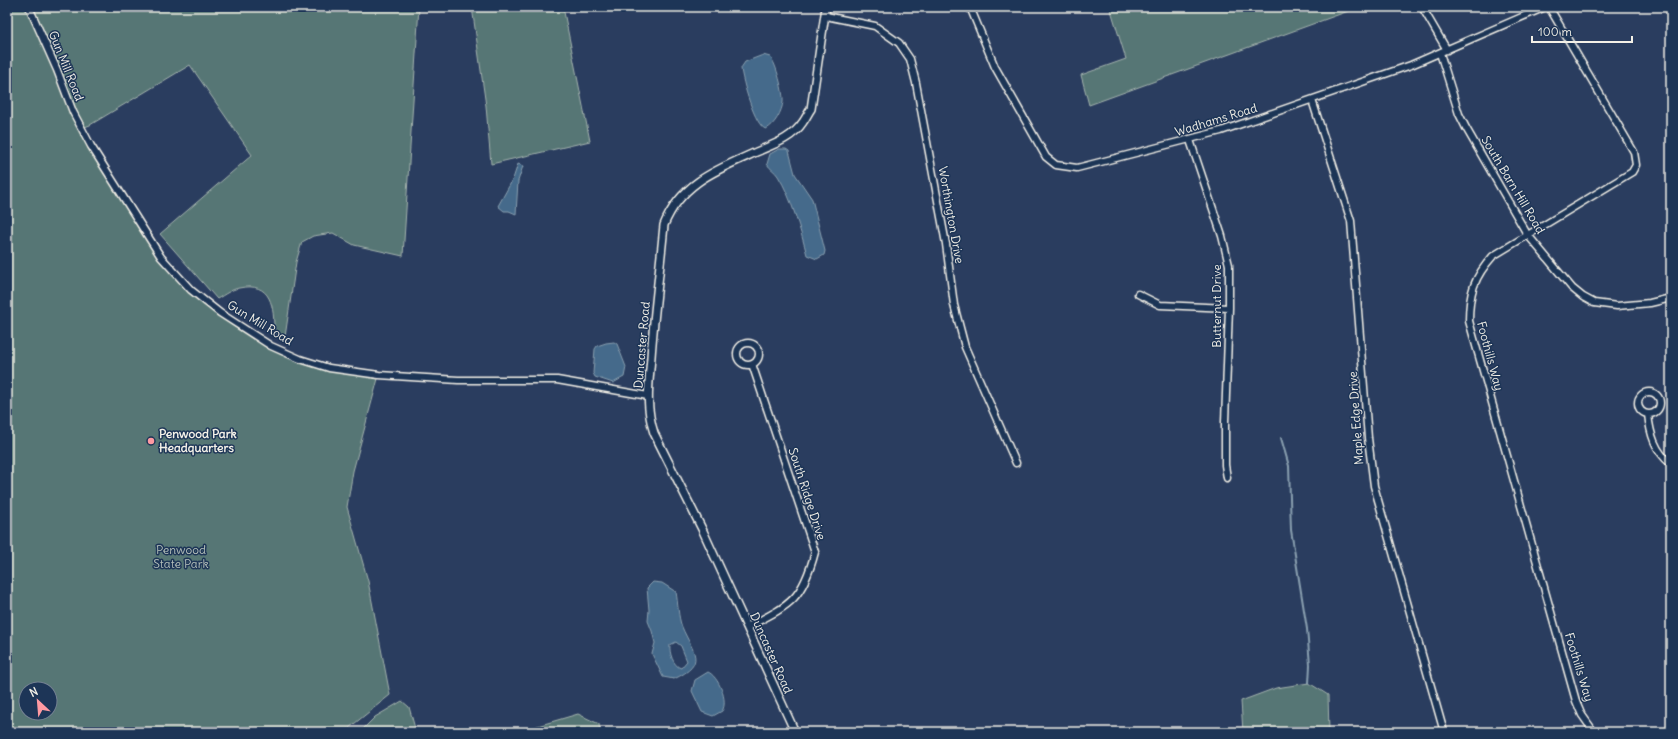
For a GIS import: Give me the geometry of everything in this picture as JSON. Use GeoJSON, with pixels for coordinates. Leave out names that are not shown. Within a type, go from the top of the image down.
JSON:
{"type":"FeatureCollection","features":[{"type":"Feature","properties":{"kind":"street","name":"Gun Mill Road"},"geometry":{"type":"LineString","coordinates":[[28,7],[57,70],[73,112],[87,139],[161,257],[191,290],[220,313],[271,346],[300,359],[329,368],[379,375],[460,380],[557,380],[648,396]]}},
{"type":"Feature","properties":{"kind":"street","name":"Duncaster Road"},"geometry":{"type":"LineString","coordinates":[[795,732],[703,531],[654,432],[648,415],[648,396],[652,336],[664,225],[671,209],[682,194],[697,182],[788,137],[803,123],[811,109],[826,16],[826,7]]}},
{"type":"Feature","properties":{"kind":"street","name":"Wadhams Road"},"geometry":{"type":"LineString","coordinates":[[970,7],[995,67],[1046,158],[1056,165],[1077,168],[1190,140],[1259,119],[1440,53],[1545,7]]}},
{"type":"Feature","properties":{"kind":"street"},"geometry":{"type":"LineString","coordinates":[[1422,7],[1447,50]]}},
{"type":"Feature","properties":{"kind":"street","name":"Foothills Way"},"geometry":{"type":"LineString","coordinates":[[1549,7],[1634,152],[1636,165],[1632,172],[1500,250],[1483,266],[1470,295],[1469,321],[1576,701],[1582,715],[1594,732]]}},
{"type":"Feature","properties":{"kind":"street","name":"Worthington Drive"},"geometry":{"type":"LineString","coordinates":[[826,16],[875,26],[899,43],[910,59],[916,83],[946,244],[954,305],[965,347],[1016,464]]}},
{"type":"Feature","properties":{"kind":"street","name":"South Barn Hill Road"},"geometry":{"type":"LineString","coordinates":[[1440,53],[1459,114],[1527,234],[1572,288],[1583,297],[1604,306],[1622,306],[1671,298]]}},
{"type":"Feature","properties":{"kind":"street","name":"Maple Edge Drive"},"geometry":{"type":"LineString","coordinates":[[1312,100],[1351,221],[1368,438],[1374,486],[1444,732]]}},
{"type":"Feature","properties":{"kind":"street","name":"Butternut Drive"},"geometry":{"type":"LineString","coordinates":[[1190,140],[1227,254],[1229,308],[1225,422],[1225,465],[1227,478]]}},
{"type":"Feature","properties":{"kind":"street"},"geometry":{"type":"LineString","coordinates":[[1138,294],[1160,305],[1229,308]]}},
{"type":"Feature","properties":{"kind":"street","name":"South Ridge Drive"},"geometry":{"type":"LineString","coordinates":[[747,626],[784,608],[801,591],[811,568],[815,552],[752,364]]}},
{"type":"Feature","properties":{"kind":"street"},"geometry":{"type":"LineString","coordinates":[[1648,414],[1649,426],[1654,442],[1662,456],[1671,464]]}},
{"type":"Feature","properties":{"kind":"green space","name":"Penwood State Park"},"geometry":{"type":"Polygon","coordinates":[[[7,7],[419,7],[403,256],[354,245],[333,233],[313,236],[302,242],[296,262],[285,337],[274,332],[272,305],[265,292],[258,288],[239,288],[217,299],[160,234],[252,155],[190,65],[90,125],[82,128],[161,257],[191,290],[271,346],[329,368],[379,375],[353,471],[347,507],[368,581],[390,695],[344,732],[7,732],[7,7]]]}},
{"type":"Feature","properties":{"kind":"green space"},"geometry":{"type":"Polygon","coordinates":[[[472,7],[563,7],[590,141],[491,164],[486,106],[472,7]]]}},
{"type":"Feature","properties":{"kind":"green space"},"geometry":{"type":"Polygon","coordinates":[[[1110,7],[1353,7],[1354,9],[1089,105],[1081,75],[1126,59],[1110,7]]]}},
{"type":"Feature","properties":{"kind":"green space"},"geometry":{"type":"Polygon","coordinates":[[[1309,683],[1328,695],[1329,732],[1243,732],[1241,701],[1276,688],[1309,683]]]}},
{"type":"Feature","properties":{"kind":"green space"},"geometry":{"type":"Polygon","coordinates":[[[402,701],[409,707],[416,732],[360,732],[375,717],[402,701]]]}},
{"type":"Feature","properties":{"kind":"green space"},"geometry":{"type":"Polygon","coordinates":[[[578,714],[599,724],[600,732],[517,732],[578,714]]]}},
{"type":"Feature","properties":{"kind":"water"},"geometry":{"type":"Polygon","coordinates":[[[763,55],[770,57],[775,65],[783,98],[778,117],[766,129],[762,126],[754,112],[746,92],[741,68],[745,62],[763,55]]]}},
{"type":"Feature","properties":{"kind":"water"},"geometry":{"type":"Polygon","coordinates":[[[779,149],[786,149],[789,151],[795,174],[812,199],[825,251],[824,255],[817,259],[807,255],[799,225],[783,184],[767,164],[770,154],[779,149]]]}},
{"type":"Feature","properties":{"kind":"water"},"geometry":{"type":"Polygon","coordinates":[[[518,164],[523,166],[518,181],[516,214],[509,211],[504,211],[498,206],[513,179],[518,164]]]}},
{"type":"Feature","properties":{"kind":"water"},"geometry":{"type":"Polygon","coordinates":[[[614,342],[617,344],[626,367],[624,377],[613,383],[595,377],[593,373],[595,349],[597,346],[614,342]]]}},
{"type":"Feature","properties":{"kind":"water"},"geometry":{"type":"Polygon","coordinates":[[[653,582],[662,583],[676,592],[682,627],[695,657],[691,668],[674,679],[663,677],[652,654],[655,643],[648,621],[649,610],[647,588],[653,582]],[[676,642],[670,645],[671,655],[674,662],[681,668],[687,661],[681,646],[676,642]]]}},
{"type":"Feature","properties":{"kind":"water"},"geometry":{"type":"Polygon","coordinates":[[[708,672],[712,674],[719,683],[724,701],[722,711],[713,716],[702,712],[692,691],[695,680],[708,672]]]}},
{"type":"Feature","properties":{"kind":"waterway"},"geometry":{"type":"LineString","coordinates":[[1281,438],[1289,466],[1291,530],[1307,629],[1310,665],[1309,683]]}},
{"type":"Feature","properties":{"kind":"place","name":"Penwood Park Headquarters"},"geometry":{"type":"Point","coordinates":[151,441]}}]}
